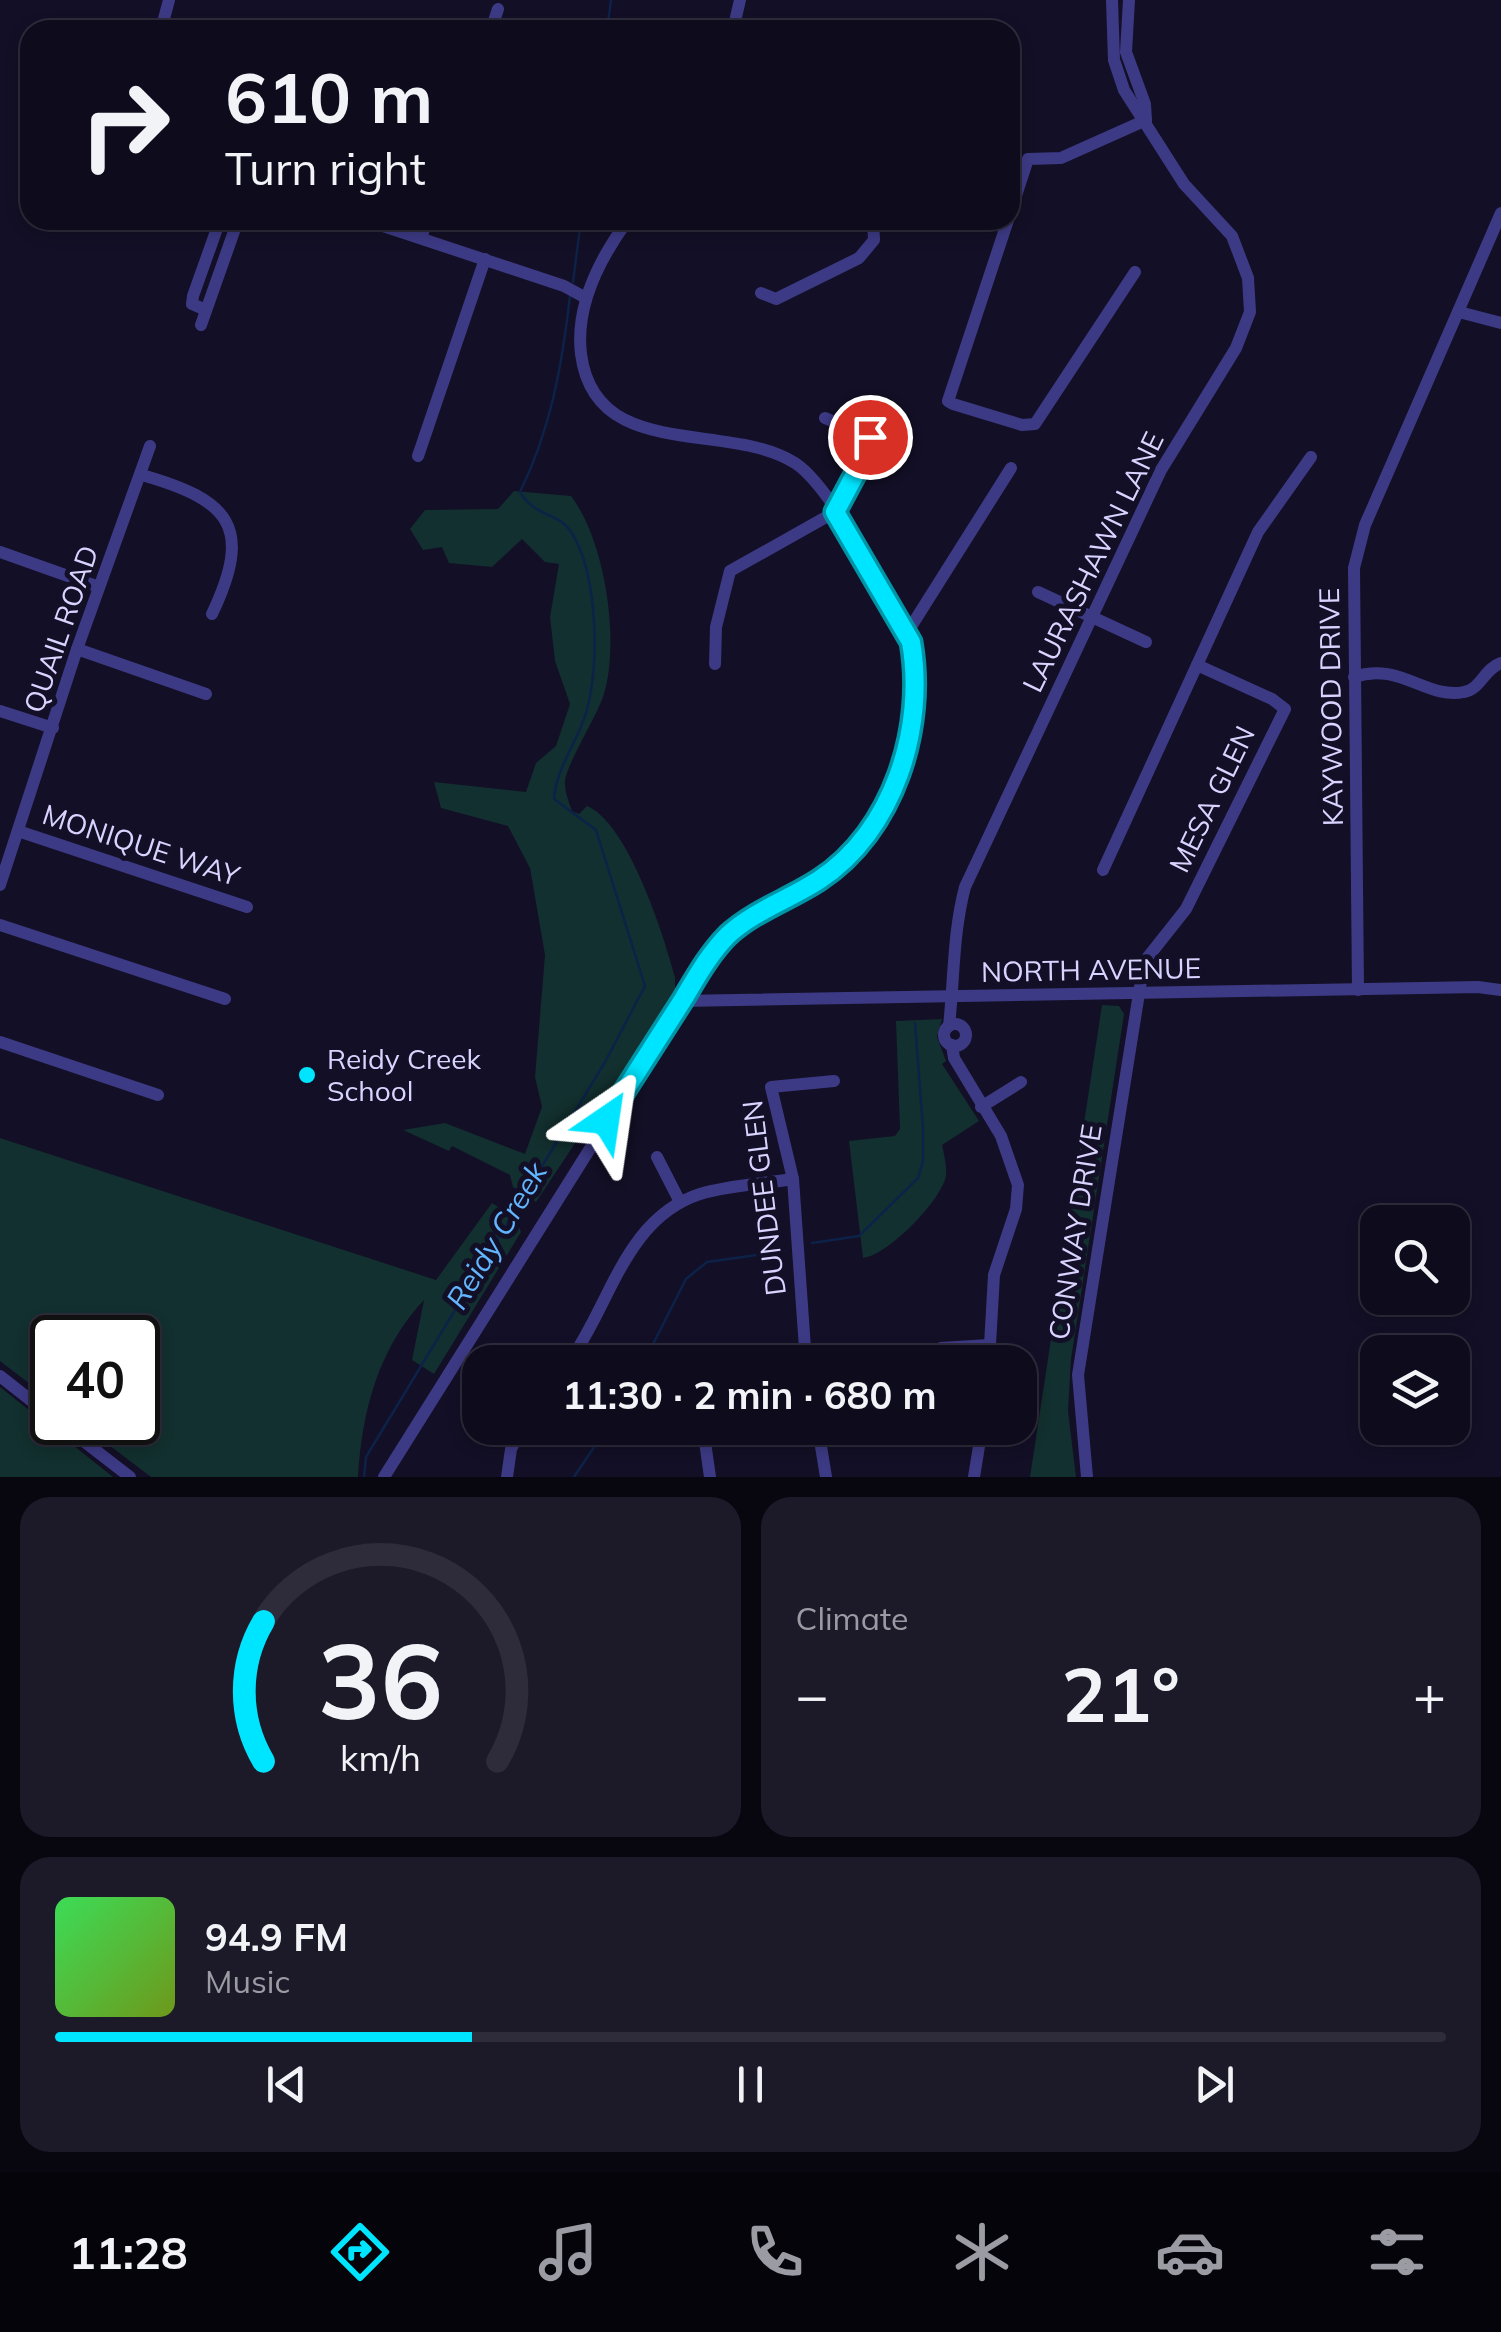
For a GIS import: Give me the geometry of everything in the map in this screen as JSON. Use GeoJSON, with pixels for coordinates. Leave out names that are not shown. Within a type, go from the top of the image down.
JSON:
{"type":"FeatureCollection","features":[{"type":"Feature","properties":{"kind":"street","name":"LAURASHAWN LANE"},"geometry":{"type":"LineString","coordinates":[[981,1106],[957,1044],[966,1032],[955,1025],[956,920],[965,887],[1161,470],[1236,348],[1250,312],[1248,278],[1232,236],[1184,184],[1124,90],[1114,60],[1112,0]]}},
{"type":"Feature","properties":{"kind":"street","name":"LAURASHAWN LANE"},"geometry":{"type":"LineString","coordinates":[[1128,0],[1126,52],[1145,104],[1146,120]]}},
{"type":"Feature","properties":{"kind":"street"},"geometry":{"type":"LineString","coordinates":[[494,20],[498,9]]}},
{"type":"Feature","properties":{"kind":"street"},"geometry":{"type":"LineString","coordinates":[[1020,183],[1028,159],[1061,158],[1146,120]]}},
{"type":"Feature","properties":{"kind":"street","name":"KAYWOOD DRIVE"},"geometry":{"type":"LineString","coordinates":[[1358,990],[1351,606],[1358,548],[1501,213]]}},
{"type":"Feature","properties":{"kind":"street"},"geometry":{"type":"LineString","coordinates":[[206,310],[192,304],[193,296],[216,230]]}},
{"type":"Feature","properties":{"kind":"street"},"geometry":{"type":"LineString","coordinates":[[201,325],[234,230]]}},
{"type":"Feature","properties":{"kind":"street"},"geometry":{"type":"LineString","coordinates":[[396,230],[586,298]]}},
{"type":"Feature","properties":{"kind":"street"},"geometry":{"type":"LineString","coordinates":[[421,238],[423,230]]}},
{"type":"Feature","properties":{"kind":"street"},"geometry":{"type":"LineString","coordinates":[[384,1477],[681,1002],[729,934],[842,863],[875,822],[901,766],[911,725],[915,667],[906,633],[813,478],[783,457],[639,426],[602,404],[584,375],[580,340],[586,298],[623,230]]}},
{"type":"Feature","properties":{"kind":"street"},"geometry":{"type":"LineString","coordinates":[[761,294],[776,299],[859,258],[874,240],[874,230]]}},
{"type":"Feature","properties":{"kind":"street"},"geometry":{"type":"LineString","coordinates":[[1005,230],[948,401],[1022,426],[1035,424],[1135,272]]}},
{"type":"Feature","properties":{"kind":"street"},"geometry":{"type":"LineString","coordinates":[[418,456],[485,259]]}},
{"type":"Feature","properties":{"kind":"street"},"geometry":{"type":"LineString","coordinates":[[1460,312],[1501,323]]}},
{"type":"Feature","properties":{"kind":"street"},"geometry":{"type":"LineString","coordinates":[[715,664],[716,626],[730,571],[835,512],[867,452],[870,437],[825,418]]}},
{"type":"Feature","properties":{"kind":"street","name":"QUAIL ROAD"},"geometry":{"type":"LineString","coordinates":[[0,882],[150,446]]}},
{"type":"Feature","properties":{"kind":"street"},"geometry":{"type":"LineString","coordinates":[[1103,870],[1258,532],[1311,457]]}},
{"type":"Feature","properties":{"kind":"street"},"geometry":{"type":"LineString","coordinates":[[906,633],[1011,468]]}},
{"type":"Feature","properties":{"kind":"street"},"geometry":{"type":"LineString","coordinates":[[142,475],[194,491],[222,515],[232,566],[212,614]]}},
{"type":"Feature","properties":{"kind":"street"},"geometry":{"type":"LineString","coordinates":[[0,552],[99,587]]}},
{"type":"Feature","properties":{"kind":"street"},"geometry":{"type":"LineString","coordinates":[[1038,592],[1146,642]]}},
{"type":"Feature","properties":{"kind":"street"},"geometry":{"type":"LineString","coordinates":[[77,649],[206,694]]}},
{"type":"Feature","properties":{"kind":"street"},"geometry":{"type":"LineString","coordinates":[[1354,677],[1372,670],[1460,694],[1473,689],[1487,670],[1501,663]]}},
{"type":"Feature","properties":{"kind":"street","name":"MESA GLEN"},"geometry":{"type":"LineString","coordinates":[[1138,996],[1144,962],[1186,909],[1285,709],[1272,698],[1197,665]]}},
{"type":"Feature","properties":{"kind":"street"},"geometry":{"type":"LineString","coordinates":[[0,710],[53,728]]}},
{"type":"Feature","properties":{"kind":"street","name":"MONIQUE WAY"},"geometry":{"type":"LineString","coordinates":[[18,831],[247,907]]}},
{"type":"Feature","properties":{"kind":"street"},"geometry":{"type":"LineString","coordinates":[[0,925],[224,999]]}},
{"type":"Feature","properties":{"kind":"street","name":"NORTH AVENUE"},"geometry":{"type":"LineString","coordinates":[[681,1002],[1478,987],[1501,990]]}},
{"type":"Feature","properties":{"kind":"street","name":"CONWAY DRIVE"},"geometry":{"type":"LineString","coordinates":[[1087,1477],[1078,1375],[1138,996]]}},
{"type":"Feature","properties":{"kind":"street"},"geometry":{"type":"LineString","coordinates":[[0,1042],[158,1096]]}},
{"type":"Feature","properties":{"kind":"street","name":"DUNDEE GLEN"},"geometry":{"type":"LineString","coordinates":[[805,1345],[793,1179],[771,1087],[834,1081]]}},
{"type":"Feature","properties":{"kind":"street"},"geometry":{"type":"LineString","coordinates":[[988,1345],[994,1276],[1016,1209],[1018,1185],[1001,1136],[981,1106],[1021,1082]]}},
{"type":"Feature","properties":{"kind":"street"},"geometry":{"type":"LineString","coordinates":[[657,1157],[680,1202]]}},
{"type":"Feature","properties":{"kind":"street"},"geometry":{"type":"LineString","coordinates":[[578,1345],[642,1232],[680,1202],[702,1193],[793,1179]]}},
{"type":"Feature","properties":{"kind":"street"},"geometry":{"type":"LineString","coordinates":[[0,1376],[30,1400]]}},
{"type":"Feature","properties":{"kind":"street"},"geometry":{"type":"LineString","coordinates":[[89,1445],[130,1477]]}},
{"type":"Feature","properties":{"kind":"street"},"geometry":{"type":"LineString","coordinates":[[507,1477],[513,1445]]}},
{"type":"Feature","properties":{"kind":"street"},"geometry":{"type":"LineString","coordinates":[[705,1445],[710,1477]]}},
{"type":"Feature","properties":{"kind":"street"},"geometry":{"type":"LineString","coordinates":[[821,1445],[826,1477]]}},
{"type":"Feature","properties":{"kind":"street"},"geometry":{"type":"LineString","coordinates":[[974,1477],[979,1445]]}},
{"type":"Feature","properties":{"kind":"green space"},"geometry":{"type":"Polygon","coordinates":[[[514,491],[571,496],[593,538],[610,621],[608,675],[603,697],[567,774],[565,788],[572,811],[579,814],[587,806],[602,816],[630,856],[653,908],[675,977],[675,989],[653,1026],[536,1202],[513,1187],[510,1175],[452,1146],[449,1151],[403,1130],[445,1123],[525,1154],[542,1107],[535,1077],[545,955],[530,868],[508,826],[441,808],[434,782],[526,792],[536,763],[556,746],[570,704],[555,661],[550,617],[559,564],[545,562],[522,539],[492,567],[449,563],[442,547],[423,550],[410,529],[425,510],[498,509],[514,491]]]}},
{"type":"Feature","properties":{"kind":"green space"},"geometry":{"type":"Polygon","coordinates":[[[1102,1005],[1119,1006],[1124,1014],[1071,1359],[1068,1411],[1076,1477],[1030,1477],[1102,1005]]]}},
{"type":"Feature","properties":{"kind":"green space"},"geometry":{"type":"Polygon","coordinates":[[[942,1019],[937,1037],[946,1061],[942,1064],[979,1121],[942,1145],[946,1176],[924,1212],[886,1247],[863,1258],[849,1141],[895,1136],[900,1129],[896,1021],[942,1019]]]}},
{"type":"Feature","properties":{"kind":"green space"},"geometry":{"type":"Polygon","coordinates":[[[0,1138],[436,1280],[492,1203],[516,1219],[521,1232],[434,1374],[412,1360],[424,1300],[408,1319],[375,1382],[358,1477],[151,1477],[109,1445],[160,1445],[160,1315],[30,1315],[30,1384],[0,1361],[0,1138]]]}},
{"type":"Feature","properties":{"kind":"green space"},"geometry":{"type":"Polygon","coordinates":[[[0,1387],[30,1411],[30,1445],[73,1445],[113,1477],[0,1477],[0,1387]]]}},
{"type":"Feature","properties":{"kind":"waterway","name":"Reidy Creek"},"geometry":{"type":"LineString","coordinates":[[608,20],[611,0]]}},
{"type":"Feature","properties":{"kind":"waterway","name":"Reidy Creek"},"geometry":{"type":"LineString","coordinates":[[573,282],[580,230]]}},
{"type":"Feature","properties":{"kind":"waterway","name":"Reidy Creek"},"geometry":{"type":"LineString","coordinates":[[364,1477],[366,1457],[605,1062],[645,986],[596,830],[554,799],[590,694],[595,647],[587,573],[572,533],[560,521],[533,507],[520,492],[554,396],[570,296]]}},
{"type":"Feature","properties":{"kind":"waterway"},"geometry":{"type":"LineString","coordinates":[[812,1243],[859,1236],[918,1178],[923,1161],[923,1128],[915,1023]]}},
{"type":"Feature","properties":{"kind":"waterway"},"geometry":{"type":"LineString","coordinates":[[653,1345],[686,1279],[707,1262],[785,1251]]}},
{"type":"Feature","properties":{"kind":"waterway"},"geometry":{"type":"LineString","coordinates":[[574,1477],[596,1445]]}},
{"type":"Feature","properties":{"kind":"place","name":"Reidy Creek School"},"geometry":{"type":"Point","coordinates":[307,1075]}},
{"type":"Feature","properties":{"kind":"route"},"geometry":{"type":"LineString","coordinates":[[606,1120],[714,951],[744,922],[842,863],[858,847],[892,790],[911,725],[915,686],[911,642],[835,512],[867,452],[870,437]]}}]}
